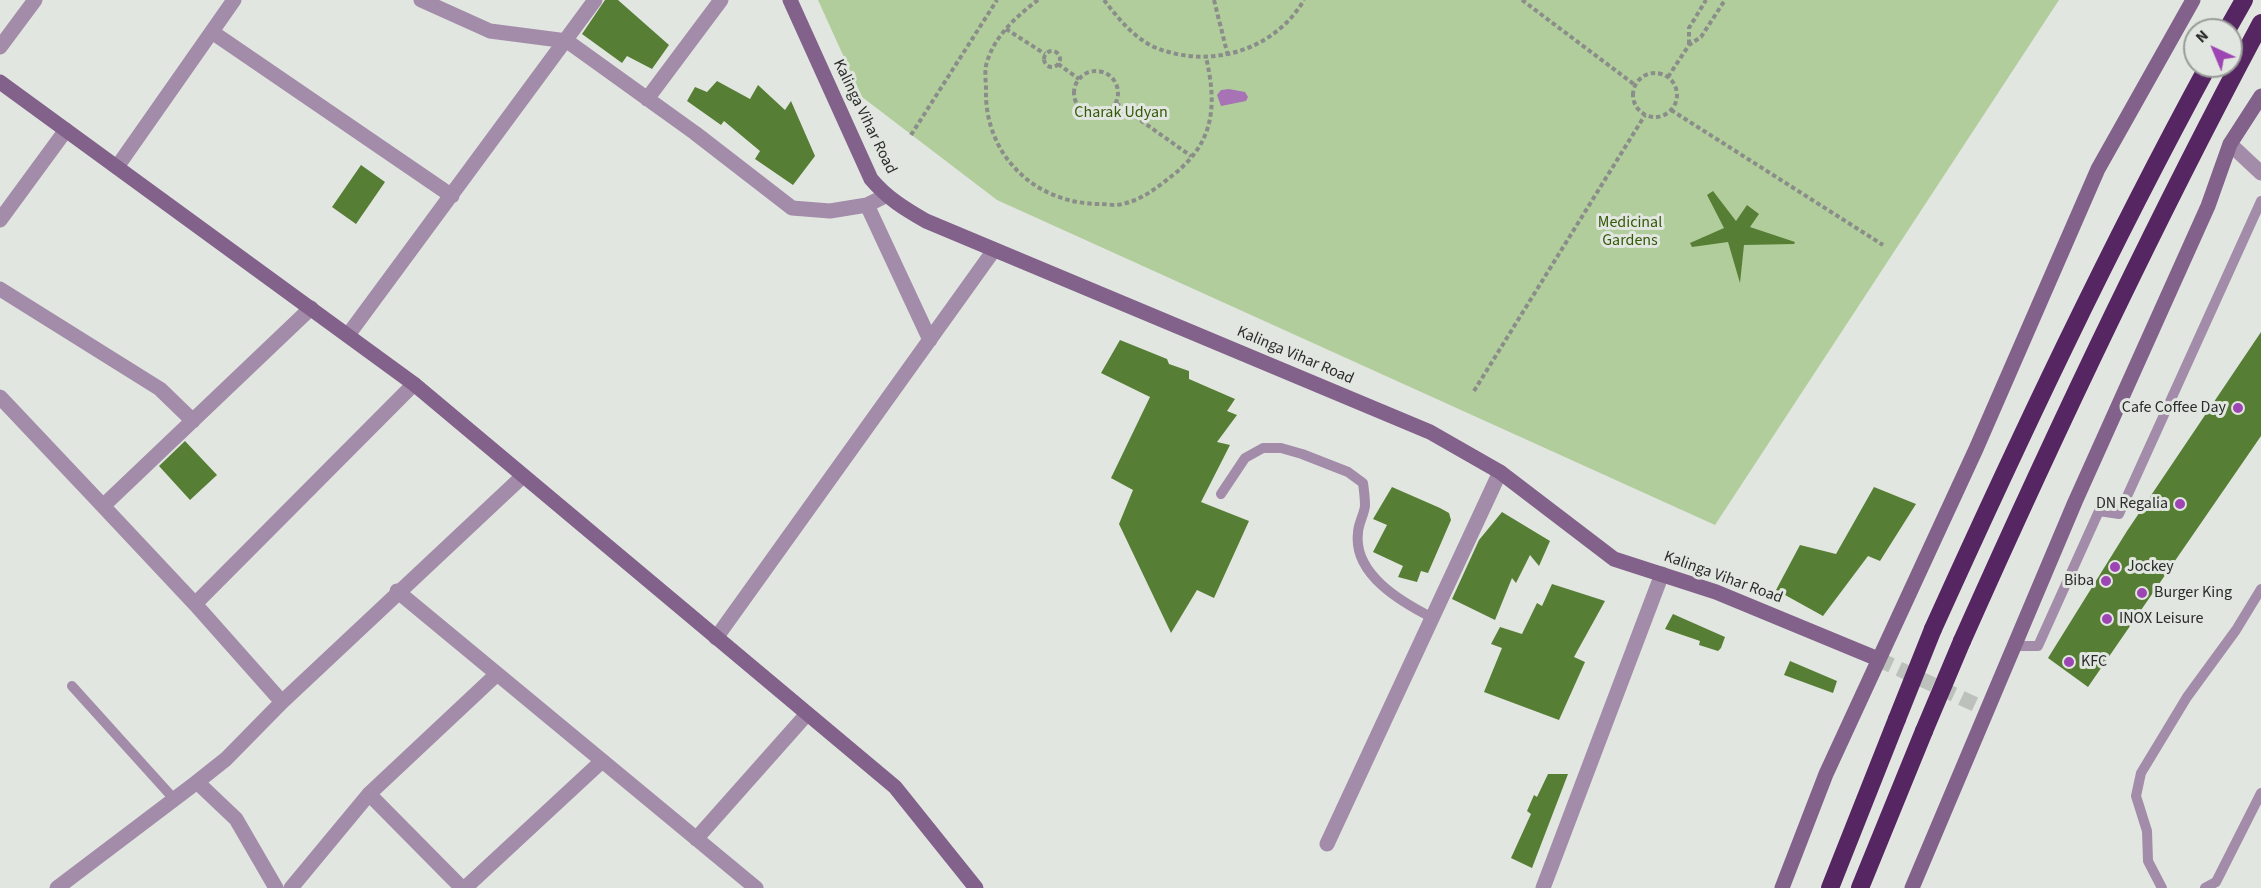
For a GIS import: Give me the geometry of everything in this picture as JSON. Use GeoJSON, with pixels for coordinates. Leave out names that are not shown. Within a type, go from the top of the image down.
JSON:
{"type":"FeatureCollection","features":[{"type":"Feature","properties":{"kind":"highway"},"geometry":{"type":"LineString","coordinates":[[2234,18],[2244,0]]}},
{"type":"Feature","properties":{"kind":"highway"},"geometry":{"type":"LineString","coordinates":[[1860,888],[1962,641],[2041,463],[2129,278],[2261,23]]}},
{"type":"Feature","properties":{"kind":"highway"},"geometry":{"type":"LineString","coordinates":[[1830,888],[1933,629],[2014,448],[2092,288],[2202,78]]}},
{"type":"Feature","properties":{"kind":"street"},"geometry":{"type":"LineString","coordinates":[[0,47],[35,0]]}},
{"type":"Feature","properties":{"kind":"street"},"geometry":{"type":"LineString","coordinates":[[117,167],[234,0]]}},
{"type":"Feature","properties":{"kind":"street"},"geometry":{"type":"LineString","coordinates":[[421,0],[490,31],[567,41],[792,208],[830,211],[867,205],[885,196]]}},
{"type":"Feature","properties":{"kind":"street"},"geometry":{"type":"LineString","coordinates":[[348,335],[595,0]]}},
{"type":"Feature","properties":{"kind":"street"},"geometry":{"type":"LineString","coordinates":[[647,99],[721,0]]}},
{"type":"Feature","properties":{"kind":"street","name":"Kalinga Vihar Road"},"geometry":{"type":"LineString","coordinates":[[790,0],[871,179],[885,196],[926,221],[1430,432],[1500,472],[1614,559],[1716,592],[1878,659]]}},
{"type":"Feature","properties":{"kind":"street"},"geometry":{"type":"LineString","coordinates":[[1782,888],[1826,774],[1976,449],[2098,169],[2193,0]]}},
{"type":"Feature","properties":{"kind":"street"},"geometry":{"type":"LineString","coordinates":[[212,32],[452,196]]}},
{"type":"Feature","properties":{"kind":"street"},"geometry":{"type":"LineString","coordinates":[[0,82],[414,384],[895,787],[976,888]]}},
{"type":"Feature","properties":{"kind":"street"},"geometry":{"type":"LineString","coordinates":[[1912,888],[2079,491],[2208,206],[2230,144],[2260,101]]}},
{"type":"Feature","properties":{"kind":"street"},"geometry":{"type":"LineString","coordinates":[[0,220],[66,130]]}},
{"type":"Feature","properties":{"kind":"street"},"geometry":{"type":"LineString","coordinates":[[2230,144],[2261,173]]}},
{"type":"Feature","properties":{"kind":"street"},"geometry":{"type":"LineString","coordinates":[[867,205],[930,340]]}},
{"type":"Feature","properties":{"kind":"street"},"geometry":{"type":"LineString","coordinates":[[716,638],[994,250]]}},
{"type":"Feature","properties":{"kind":"street"},"geometry":{"type":"LineString","coordinates":[[0,290],[160,390],[193,421]]}},
{"type":"Feature","properties":{"kind":"street"},"geometry":{"type":"LineString","coordinates":[[103,506],[311,308]]}},
{"type":"Feature","properties":{"kind":"street"},"geometry":{"type":"LineString","coordinates":[[195,604],[414,384]]}},
{"type":"Feature","properties":{"kind":"street"},"geometry":{"type":"LineString","coordinates":[[0,397],[195,604],[282,702]]}},
{"type":"Feature","properties":{"kind":"street"},"geometry":{"type":"LineString","coordinates":[[1327,844],[1500,472]]}},
{"type":"Feature","properties":{"kind":"street"},"geometry":{"type":"LineString","coordinates":[[57,888],[226,759],[397,591],[523,476]]}},
{"type":"Feature","properties":{"kind":"street"},"geometry":{"type":"LineString","coordinates":[[1544,888],[1662,574]]}},
{"type":"Feature","properties":{"kind":"street"},"geometry":{"type":"LineString","coordinates":[[397,591],[756,888]]}},
{"type":"Feature","properties":{"kind":"street"},"geometry":{"type":"LineString","coordinates":[[291,888],[369,794],[497,674]]}},
{"type":"Feature","properties":{"kind":"street"},"geometry":{"type":"LineString","coordinates":[[696,839],[807,714]]}},
{"type":"Feature","properties":{"kind":"street"},"geometry":{"type":"LineString","coordinates":[[369,794],[463,888],[602,761]]}},
{"type":"Feature","properties":{"kind":"street"},"geometry":{"type":"LineString","coordinates":[[197,782],[236,819],[276,888]]}},
{"type":"Feature","properties":{"kind":"lane"},"geometry":{"type":"LineString","coordinates":[[2014,646],[2038,646],[2099,511],[2119,514],[2261,203]]}},
{"type":"Feature","properties":{"kind":"lane"},"geometry":{"type":"LineString","coordinates":[[1221,494],[1245,458],[1263,448],[1281,448],[1348,472],[1363,483],[1365,506],[1358,531],[1358,547],[1364,566],[1409,606],[1433,618]]}},
{"type":"Feature","properties":{"kind":"lane"},"geometry":{"type":"LineString","coordinates":[[2162,888],[2148,861],[2147,831],[2136,796],[2141,773],[2187,697],[2236,630],[2261,589]]}},
{"type":"Feature","properties":{"kind":"lane"},"geometry":{"type":"LineString","coordinates":[[72,686],[174,799]]}},
{"type":"Feature","properties":{"kind":"lane"},"geometry":{"type":"LineString","coordinates":[[2205,888],[2216,882],[2261,794]]}},
{"type":"Feature","properties":{"kind":"path"},"geometry":{"type":"LineString","coordinates":[[911,135],[997,0]]}},
{"type":"Feature","properties":{"kind":"path"},"geometry":{"type":"LineString","coordinates":[[1038,0],[1010,22],[986,62],[985,109],[998,147],[1019,174],[1048,195],[1086,204],[1122,204],[1150,193],[1192,157],[1202,144],[1212,117],[1212,85],[1206,57]]}},
{"type":"Feature","properties":{"kind":"path"},"geometry":{"type":"LineString","coordinates":[[1104,0],[1122,25],[1153,46],[1190,57],[1228,56],[1263,42],[1294,17],[1304,0]]}},
{"type":"Feature","properties":{"kind":"path"},"geometry":{"type":"LineString","coordinates":[[1214,0],[1228,56]]}},
{"type":"Feature","properties":{"kind":"path"},"geometry":{"type":"LineString","coordinates":[[1522,0],[1635,85]]}},
{"type":"Feature","properties":{"kind":"path"},"geometry":{"type":"LineString","coordinates":[[1689,45],[1689,28],[1706,0]]}},
{"type":"Feature","properties":{"kind":"path"},"geometry":{"type":"LineString","coordinates":[[1668,77],[1689,45],[1701,37],[1725,0]]}},
{"type":"Feature","properties":{"kind":"path"},"geometry":{"type":"LineString","coordinates":[[1006,29],[1045,54],[1055,52],[1060,58],[1058,64],[1051,67],[1047,65],[1043,58],[1045,54]]}},
{"type":"Feature","properties":{"kind":"path"},"geometry":{"type":"LineString","coordinates":[[1058,64],[1079,79]]}},
{"type":"Feature","properties":{"kind":"path"},"geometry":{"type":"LineString","coordinates":[[1092,70],[1106,72],[1116,82],[1118,89],[1116,103],[1105,113],[1098,115],[1083,111],[1074,98],[1079,79],[1092,70]]}},
{"type":"Feature","properties":{"kind":"path"},"geometry":{"type":"LineString","coordinates":[[1654,73],[1668,77],[1673,82],[1677,96],[1671,110],[1659,116],[1645,115],[1635,105],[1633,98],[1635,85],[1646,75],[1654,73]]}},
{"type":"Feature","properties":{"kind":"path"},"geometry":{"type":"LineString","coordinates":[[1116,103],[1192,157]]}},
{"type":"Feature","properties":{"kind":"path"},"geometry":{"type":"LineString","coordinates":[[1671,110],[1883,245]]}},
{"type":"Feature","properties":{"kind":"path"},"geometry":{"type":"LineString","coordinates":[[1474,391],[1645,115]]}},
{"type":"Feature","properties":{"kind":"green space","name":"Medicinal Gardens"},"geometry":{"type":"Polygon","coordinates":[[[818,0],[2059,0],[1715,525],[997,200],[862,97],[818,0]]]}},
{"type":"Feature","properties":{"kind":"shaded area"},"geometry":{"type":"Polygon","coordinates":[[[1221,90],[1245,92],[1248,97],[1246,101],[1221,106],[1217,95],[1221,90]]]}},
{"type":"Feature","properties":{"kind":"building"},"geometry":{"type":"Polygon","coordinates":[[[605,0],[618,0],[669,45],[652,69],[627,56],[622,63],[582,34],[605,0]]]}},
{"type":"Feature","properties":{"kind":"building"},"geometry":{"type":"Polygon","coordinates":[[[717,81],[750,99],[758,85],[785,110],[791,101],[815,156],[793,185],[755,159],[760,151],[724,121],[721,125],[687,101],[695,87],[707,92],[717,81]]]}},
{"type":"Feature","properties":{"kind":"building"},"geometry":{"type":"Polygon","coordinates":[[[361,165],[385,182],[356,224],[332,207],[361,165]]]}},
{"type":"Feature","properties":{"kind":"building"},"geometry":{"type":"Polygon","coordinates":[[[1713,191],[1736,221],[1747,205],[1759,214],[1750,227],[1795,242],[1794,244],[1744,245],[1740,283],[1728,242],[1692,247],[1690,243],[1724,228],[1707,195],[1713,191]]]}},
{"type":"Feature","properties":{"kind":"building","name":"DN Regalia"},"geometry":{"type":"Polygon","coordinates":[[[2261,332],[2261,436],[2088,687],[2048,658],[2127,531],[2261,332]]]}},
{"type":"Feature","properties":{"kind":"building"},"geometry":{"type":"Polygon","coordinates":[[[1120,340],[1167,359],[1169,364],[1189,371],[1189,379],[1235,399],[1227,411],[1237,415],[1217,442],[1230,445],[1201,502],[1249,521],[1214,598],[1197,590],[1171,633],[1119,524],[1133,490],[1111,478],[1150,397],[1101,373],[1120,340]]]}},
{"type":"Feature","properties":{"kind":"building"},"geometry":{"type":"Polygon","coordinates":[[[185,441],[217,475],[190,500],[159,466],[185,441]]]}},
{"type":"Feature","properties":{"kind":"building"},"geometry":{"type":"Polygon","coordinates":[[[1392,487],[1449,513],[1451,520],[1428,573],[1421,571],[1417,582],[1398,577],[1403,566],[1373,552],[1387,525],[1373,519],[1392,487]]]}},
{"type":"Feature","properties":{"kind":"building"},"geometry":{"type":"Polygon","coordinates":[[[1874,487],[1916,504],[1880,561],[1868,556],[1823,616],[1776,590],[1800,545],[1836,554],[1874,487]]]}},
{"type":"Feature","properties":{"kind":"building"},"geometry":{"type":"Polygon","coordinates":[[[1502,512],[1550,541],[1539,566],[1530,555],[1516,583],[1512,578],[1495,620],[1452,599],[1479,540],[1502,512]]]}},
{"type":"Feature","properties":{"kind":"building"},"geometry":{"type":"Polygon","coordinates":[[[1552,584],[1605,601],[1574,657],[1585,662],[1559,720],[1484,692],[1502,648],[1491,644],[1500,627],[1522,634],[1537,603],[1542,606],[1552,584]]]}},
{"type":"Feature","properties":{"kind":"building"},"geometry":{"type":"Polygon","coordinates":[[[1673,614],[1725,637],[1721,648],[1718,651],[1699,645],[1700,641],[1665,629],[1673,614]]]}},
{"type":"Feature","properties":{"kind":"building"},"geometry":{"type":"Polygon","coordinates":[[[1790,661],[1837,681],[1833,693],[1784,675],[1790,661]]]}},
{"type":"Feature","properties":{"kind":"building"},"geometry":{"type":"Polygon","coordinates":[[[1548,774],[1568,774],[1532,868],[1511,858],[1531,814],[1527,811],[1534,795],[1537,797],[1548,774]]]}},
{"type":"Feature","properties":{"kind":"tunnel"},"geometry":{"type":"LineString","coordinates":[[1878,659],[1985,709]]}},
{"type":"Feature","properties":{"kind":"place","name":"Cafe Coffee Day"},"geometry":{"type":"Point","coordinates":[2238,408]}},
{"type":"Feature","properties":{"kind":"place","name":"DN Regalia"},"geometry":{"type":"Point","coordinates":[2180,504]}},
{"type":"Feature","properties":{"kind":"place","name":"Jockey"},"geometry":{"type":"Point","coordinates":[2115,567]}},
{"type":"Feature","properties":{"kind":"place","name":"Biba"},"geometry":{"type":"Point","coordinates":[2106,581]}},
{"type":"Feature","properties":{"kind":"place","name":"Burger King"},"geometry":{"type":"Point","coordinates":[2142,593]}},
{"type":"Feature","properties":{"kind":"place","name":"INOX Leisure"},"geometry":{"type":"Point","coordinates":[2107,619]}},
{"type":"Feature","properties":{"kind":"place","name":"KFC"},"geometry":{"type":"Point","coordinates":[2069,662]}},
{"type":"Feature","properties":{"kind":"park label","name":"Charak Udyan"},"geometry":{"type":"Point","coordinates":[1121,113]}}]}
